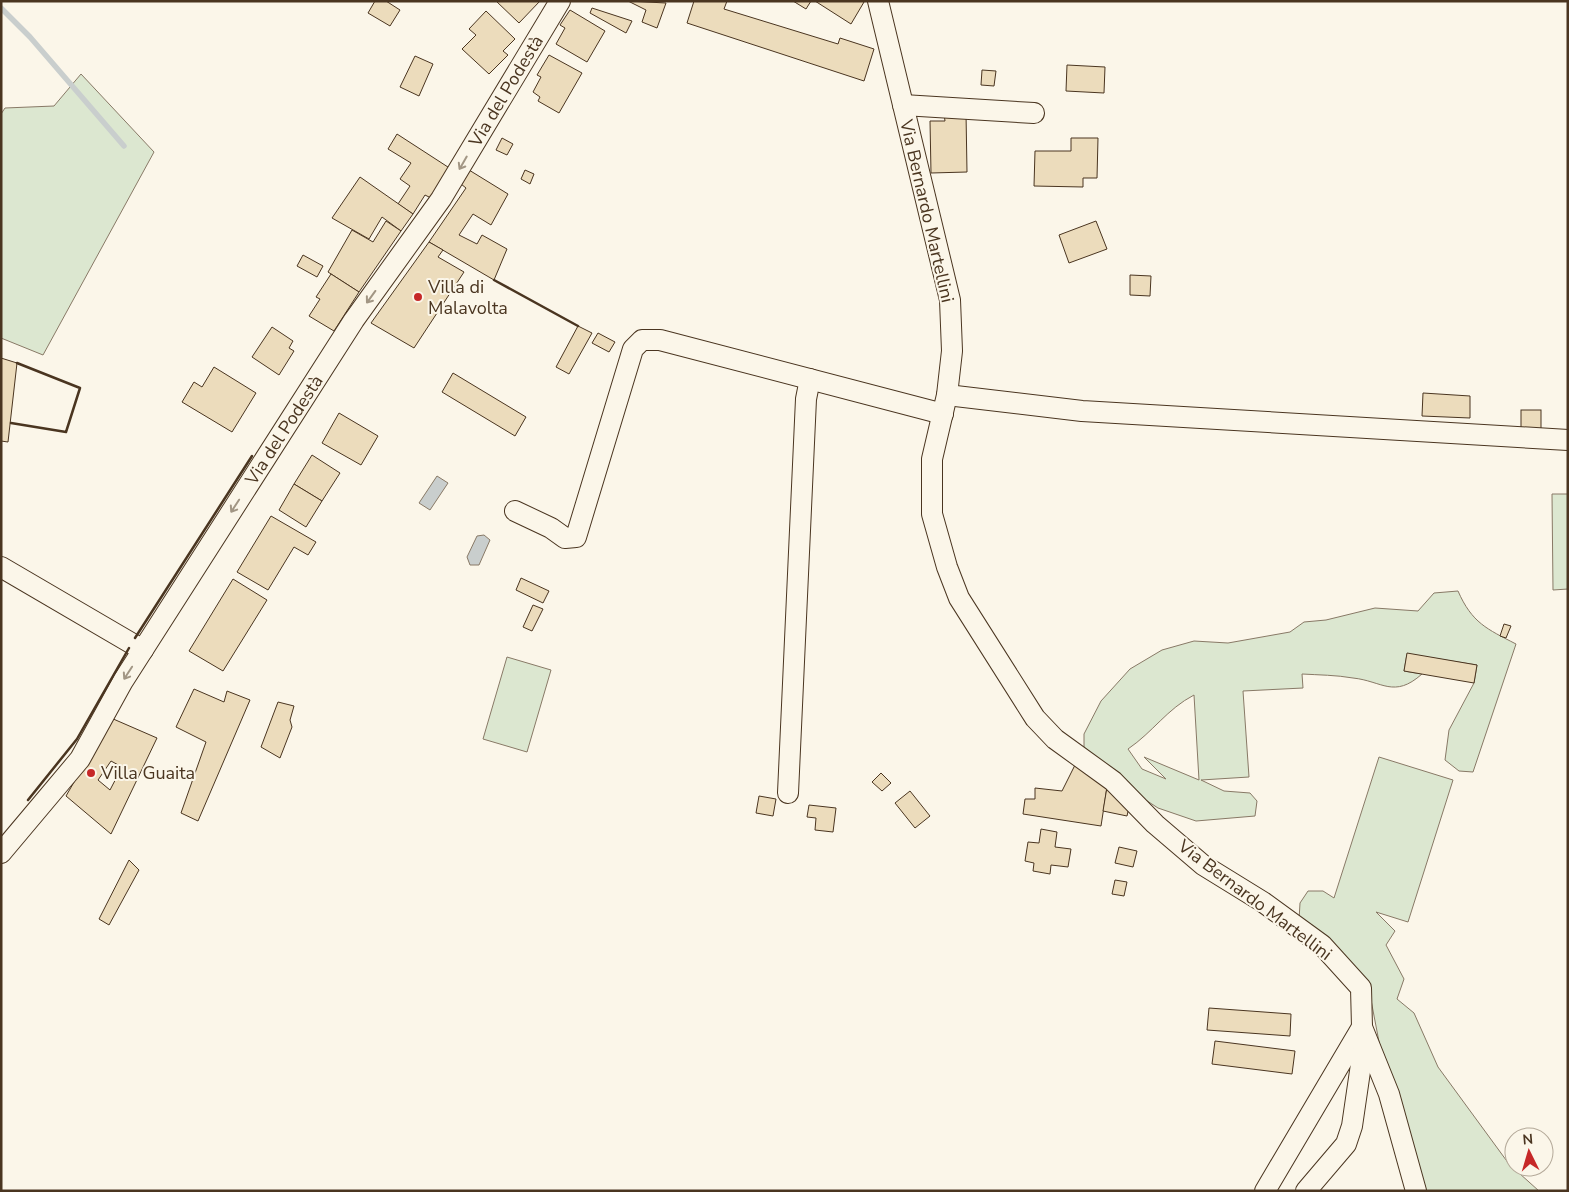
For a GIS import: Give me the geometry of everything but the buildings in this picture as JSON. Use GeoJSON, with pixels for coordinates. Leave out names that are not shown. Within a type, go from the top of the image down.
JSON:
{"type":"FeatureCollection","features":[{"type":"Feature","properties":{"kind":"street","name":"Via del Podestà"},"geometry":{"type":"LineString","coordinates":[[1,854],[80,759],[123,681],[354,320],[441,199],[560,1]]}},
{"type":"Feature","properties":{"kind":"street","name":"Via Bernardo Martellini"},"geometry":{"type":"LineString","coordinates":[[878,1],[950,300],[952,351],[947,395],[932,460],[932,514],[947,567],[959,598],[1035,718],[1055,739],[1113,781],[1156,824],[1203,865],[1263,902],[1322,945],[1361,988],[1364,1032],[1389,1094],[1416,1191]]}},
{"type":"Feature","properties":{"kind":"street"},"geometry":{"type":"LineString","coordinates":[[903,105],[1034,113]]}},
{"type":"Feature","properties":{"kind":"street"},"geometry":{"type":"LineString","coordinates":[[515,511],[551,528],[565,538],[576,537],[633,349],[642,340],[660,340],[943,414]]}},
{"type":"Feature","properties":{"kind":"street"},"geometry":{"type":"LineString","coordinates":[[788,793],[806,399],[810,379]]}},
{"type":"Feature","properties":{"kind":"street"},"geometry":{"type":"LineString","coordinates":[[947,395],[1082,411],[1568,440]]}},
{"type":"Feature","properties":{"kind":"street"},"geometry":{"type":"LineString","coordinates":[[1,567],[143,650]]}},
{"type":"Feature","properties":{"kind":"street"},"geometry":{"type":"LineString","coordinates":[[1,836],[22,814],[48,798]]}},
{"type":"Feature","properties":{"kind":"street"},"geometry":{"type":"LineString","coordinates":[[1264,1191],[1364,1032]]}},
{"type":"Feature","properties":{"kind":"street"},"geometry":{"type":"LineString","coordinates":[[1306,1191],[1346,1144],[1352,1126],[1364,1032]]}},
{"type":"Feature","properties":{"kind":"green space"},"geometry":{"type":"Polygon","coordinates":[[[81,74],[154,152],[43,355],[1,338],[1,114],[5,108],[54,106],[81,74]]]}},
{"type":"Feature","properties":{"kind":"green space"},"geometry":{"type":"Polygon","coordinates":[[[1552,494],[1568,494],[1568,589],[1553,590],[1552,494]]]}},
{"type":"Feature","properties":{"kind":"green space"},"geometry":{"type":"Polygon","coordinates":[[[1458,591],[1469,611],[1481,624],[1516,644],[1473,772],[1459,771],[1445,760],[1449,730],[1474,683],[1477,665],[1407,654],[1404,671],[1422,674],[1403,686],[1388,686],[1347,677],[1302,674],[1303,688],[1243,691],[1249,777],[1201,780],[1224,791],[1250,793],[1257,801],[1255,816],[1196,821],[1158,808],[1135,793],[1084,747],[1084,734],[1101,701],[1130,669],[1162,650],[1194,641],[1228,643],[1290,632],[1304,622],[1326,620],[1375,608],[1418,611],[1434,593],[1458,591]],[[1194,695],[1176,707],[1128,749],[1142,769],[1166,779],[1144,757],[1199,780],[1194,695]]]}},
{"type":"Feature","properties":{"kind":"green space"},"geometry":{"type":"Polygon","coordinates":[[[507,657],[551,670],[527,752],[483,739],[507,657]]]}},
{"type":"Feature","properties":{"kind":"green space"},"geometry":{"type":"Polygon","coordinates":[[[1379,757],[1453,780],[1408,922],[1376,912],[1395,931],[1386,945],[1404,979],[1397,999],[1414,1013],[1438,1067],[1504,1157],[1504,1177],[1523,1177],[1539,1191],[1423,1191],[1380,1047],[1371,1000],[1299,920],[1300,903],[1308,891],[1323,891],[1334,898],[1379,757]]]}},
{"type":"Feature","properties":{"kind":"shaded area"},"geometry":{"type":"Polygon","coordinates":[[[437,476],[448,483],[430,510],[419,503],[437,476]]]}},
{"type":"Feature","properties":{"kind":"shaded area"},"geometry":{"type":"Polygon","coordinates":[[[484,535],[490,540],[479,565],[470,565],[467,557],[477,536],[484,535]]]}},
{"type":"Feature","properties":{"kind":"waterway"},"geometry":{"type":"LineString","coordinates":[[1,8],[30,37],[124,146]]}},
{"type":"Feature","properties":{"kind":"wall"},"geometry":{"type":"LineString","coordinates":[[494,280],[578,326]]}},
{"type":"Feature","properties":{"kind":"wall"},"geometry":{"type":"LineString","coordinates":[[11,423],[66,432],[80,388],[17,363]]}},
{"type":"Feature","properties":{"kind":"wall"},"geometry":{"type":"LineString","coordinates":[[135,638],[252,456]]}},
{"type":"Feature","properties":{"kind":"wall"},"geometry":{"type":"LineString","coordinates":[[28,800],[77,739],[129,648]]}},
{"type":"Feature","properties":{"kind":"place","name":"Villa di Malavolta"},"geometry":{"type":"Point","coordinates":[418,297]}},
{"type":"Feature","properties":{"kind":"place","name":"Villa Guaita"},"geometry":{"type":"Point","coordinates":[91,773]}}]}
